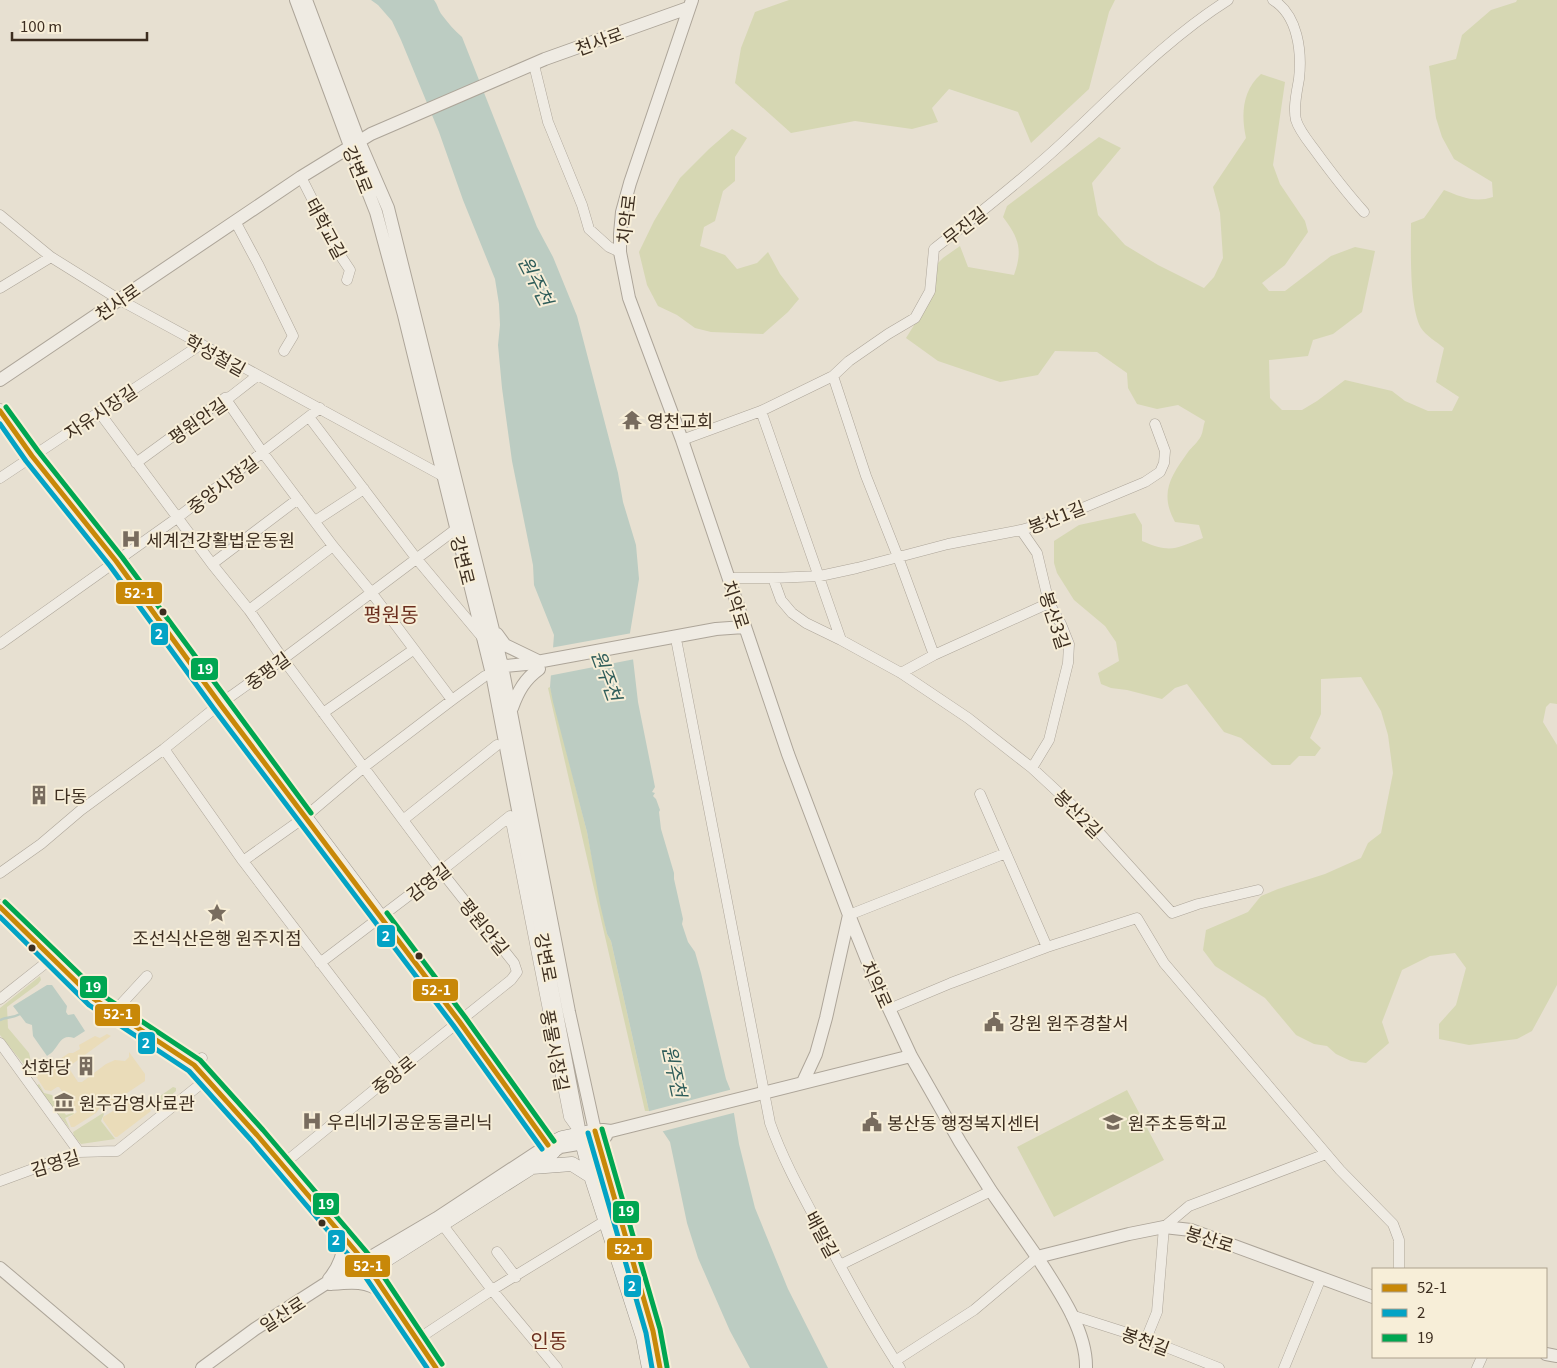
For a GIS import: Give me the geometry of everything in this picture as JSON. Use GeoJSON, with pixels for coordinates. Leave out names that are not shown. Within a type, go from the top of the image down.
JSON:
{"type":"FeatureCollection","features":[{"type":"Feature","properties":{"kind":"main road"},"geometry":{"type":"LineString","coordinates":[[0,411],[32,456],[116,561],[220,704],[459,1021],[551,1149],[562,1138],[589,1138]]}},
{"type":"Feature","properties":{"kind":"main road"},"geometry":{"type":"LineString","coordinates":[[0,907],[94,999],[198,1061],[207,1079],[364,1261],[380,1263],[439,1221],[532,1167],[572,1164],[591,1176]]}},
{"type":"Feature","properties":{"kind":"main road"},"geometry":{"type":"LineString","coordinates":[[589,1138],[591,1176],[605,1221],[660,1368]]}},
{"type":"Feature","properties":{"kind":"main road"},"geometry":{"type":"LineString","coordinates":[[589,1138],[648,1334],[654,1368]]}},
{"type":"Feature","properties":{"kind":"main road"},"geometry":{"type":"LineString","coordinates":[[648,1334],[649,1368]]}},
{"type":"Feature","properties":{"kind":"street","name":"강변로"},"geometry":{"type":"LineString","coordinates":[[296,0],[354,144],[388,208],[493,628],[497,673],[589,1138]]}},
{"type":"Feature","properties":{"kind":"street","name":"강변로"},"geometry":{"type":"LineString","coordinates":[[306,0],[376,212],[484,639],[511,710],[569,1012],[589,1138]]}},
{"type":"Feature","properties":{"kind":"street","name":"무진길"},"geometry":{"type":"LineString","coordinates":[[682,440],[761,411],[833,376],[849,361],[915,318],[930,291],[934,249],[995,202],[1154,58],[1205,16],[1228,0]]}},
{"type":"Feature","properties":{"kind":"street"},"geometry":{"type":"LineString","coordinates":[[1272,0],[1277,3],[1294,25],[1299,44],[1296,120],[1304,135],[1341,186],[1364,212]]}},
{"type":"Feature","properties":{"kind":"street","name":"천사로"},"geometry":{"type":"LineString","coordinates":[[0,380],[301,177],[371,134],[534,64],[690,4]]}},
{"type":"Feature","properties":{"kind":"street","name":"치악로"},"geometry":{"type":"LineString","coordinates":[[690,4],[622,212],[620,252],[629,298],[682,440],[788,754],[849,915],[911,1056]]}},
{"type":"Feature","properties":{"kind":"street"},"geometry":{"type":"LineString","coordinates":[[534,64],[548,122],[590,229],[609,247],[620,252]]}},
{"type":"Feature","properties":{"kind":"street","name":"태학교길"},"geometry":{"type":"LineString","coordinates":[[301,177],[350,270],[347,280]]}},
{"type":"Feature","properties":{"kind":"street","name":"학성철길"},"geometry":{"type":"LineString","coordinates":[[0,215],[51,257],[120,300],[256,376],[320,408],[443,476]]}},
{"type":"Feature","properties":{"kind":"street"},"geometry":{"type":"LineString","coordinates":[[235,222],[293,336],[284,351]]}},
{"type":"Feature","properties":{"kind":"street"},"geometry":{"type":"LineString","coordinates":[[0,288],[51,257]]}},
{"type":"Feature","properties":{"kind":"street","name":"자유시장길"},"geometry":{"type":"LineString","coordinates":[[0,478],[200,345]]}},
{"type":"Feature","properties":{"kind":"street","name":"평원안길"},"geometry":{"type":"LineString","coordinates":[[136,463],[256,376]]}},
{"type":"Feature","properties":{"kind":"street"},"geometry":{"type":"LineString","coordinates":[[833,376],[866,476],[934,655]]}},
{"type":"Feature","properties":{"kind":"street"},"geometry":{"type":"LineString","coordinates":[[225,398],[263,453],[452,700]]}},
{"type":"Feature","properties":{"kind":"street","name":"중앙시장길"},"geometry":{"type":"LineString","coordinates":[[0,644],[177,518],[320,408]]}},
{"type":"Feature","properties":{"kind":"street"},"geometry":{"type":"LineString","coordinates":[[761,411],[841,640]]}},
{"type":"Feature","properties":{"kind":"street","name":"평원안길"},"geometry":{"type":"LineString","coordinates":[[98,412],[212,564],[249,610],[283,659],[441,871],[514,963],[517,972],[512,980],[459,1021]]}},
{"type":"Feature","properties":{"kind":"street"},"geometry":{"type":"LineString","coordinates":[[309,417],[416,558],[484,639]]}},
{"type":"Feature","properties":{"kind":"street","name":"봉산1길"},"geometry":{"type":"LineString","coordinates":[[729,578],[820,576],[948,544],[1021,530],[1049,522],[1145,482],[1160,472],[1164,463],[1165,451],[1155,424]]}},
{"type":"Feature","properties":{"kind":"street"},"geometry":{"type":"LineString","coordinates":[[315,521],[364,489]]}},
{"type":"Feature","properties":{"kind":"street"},"geometry":{"type":"LineString","coordinates":[[212,564],[298,499]]}},
{"type":"Feature","properties":{"kind":"street","name":"중평길"},"geometry":{"type":"LineString","coordinates":[[0,873],[41,844],[81,810],[164,749],[220,704],[456,529]]}},
{"type":"Feature","properties":{"kind":"street","name":"봉산3길"},"geometry":{"type":"LineString","coordinates":[[1021,530],[1037,553],[1049,603],[1061,624],[1068,644],[1068,663],[1050,740],[1032,768]]}},
{"type":"Feature","properties":{"kind":"street"},"geometry":{"type":"LineString","coordinates":[[249,610],[333,546]]}},
{"type":"Feature","properties":{"kind":"street","name":"봉산2길"},"geometry":{"type":"LineString","coordinates":[[773,578],[781,600],[792,613],[806,623],[901,673],[968,718],[1032,768],[1086,818],[1172,914],[1198,904],[1258,890]]}},
{"type":"Feature","properties":{"kind":"street"},"geometry":{"type":"LineString","coordinates":[[901,673],[934,655],[1049,603]]}},
{"type":"Feature","properties":{"kind":"street"},"geometry":{"type":"LineString","coordinates":[[243,861],[305,817],[364,768],[485,676],[530,666],[677,640],[716,628],[744,626]]}},
{"type":"Feature","properties":{"kind":"street"},"geometry":{"type":"LineString","coordinates":[[493,628],[505,645],[530,666]]}},
{"type":"Feature","properties":{"kind":"street","name":"배말길"},"geometry":{"type":"LineString","coordinates":[[677,640],[760,1093],[778,1148],[840,1266],[898,1364]]}},
{"type":"Feature","properties":{"kind":"street"},"geometry":{"type":"LineString","coordinates":[[324,713],[413,650]]}},
{"type":"Feature","properties":{"kind":"street"},"geometry":{"type":"LineString","coordinates":[[511,710],[530,666]]}},
{"type":"Feature","properties":{"kind":"street"},"geometry":{"type":"LineString","coordinates":[[403,820],[497,745]]}},
{"type":"Feature","properties":{"kind":"street"},"geometry":{"type":"LineString","coordinates":[[164,749],[243,861],[400,1068]]}},
{"type":"Feature","properties":{"kind":"street"},"geometry":{"type":"LineString","coordinates":[[980,794],[1047,947]]}},
{"type":"Feature","properties":{"kind":"street","name":"풍물시장길"},"geometry":{"type":"LineString","coordinates":[[510,816],[569,1117],[589,1138]]}},
{"type":"Feature","properties":{"kind":"street","name":"감영길"},"geometry":{"type":"LineString","coordinates":[[320,963],[510,816]]}},
{"type":"Feature","properties":{"kind":"street"},"geometry":{"type":"LineString","coordinates":[[803,1082],[816,1054],[826,1018],[849,915],[1006,853]]}},
{"type":"Feature","properties":{"kind":"street"},"geometry":{"type":"LineString","coordinates":[[889,1009],[950,983],[1047,947],[1137,918],[1164,963],[1326,1154],[1392,1224],[1399,1240],[1399,1268]]}},
{"type":"Feature","properties":{"kind":"street"},"geometry":{"type":"LineString","coordinates":[[0,999],[52,958]]}},
{"type":"Feature","properties":{"kind":"street"},"geometry":{"type":"LineString","coordinates":[[113,1012],[147,976]]}},
{"type":"Feature","properties":{"kind":"street","name":"중앙로"},"geometry":{"type":"LineString","coordinates":[[282,1164],[459,1021]]}},
{"type":"Feature","properties":{"kind":"street"},"geometry":{"type":"LineString","coordinates":[[0,1043],[78,1152]]}},
{"type":"Feature","properties":{"kind":"street"},"geometry":{"type":"LineString","coordinates":[[589,1138],[602,1140],[611,1131],[911,1056],[960,1142],[1060,1292],[1072,1315],[1082,1342],[1086,1368]]}},
{"type":"Feature","properties":{"kind":"street","name":"감영길"},"geometry":{"type":"LineString","coordinates":[[0,1181],[78,1152],[117,1151],[207,1079]]}},
{"type":"Feature","properties":{"kind":"street"},"geometry":{"type":"LineString","coordinates":[[532,1167],[551,1149]]}},
{"type":"Feature","properties":{"kind":"street"},"geometry":{"type":"LineString","coordinates":[[551,1149],[439,1221],[492,1290],[557,1368]]}},
{"type":"Feature","properties":{"kind":"street"},"geometry":{"type":"LineString","coordinates":[[1146,1339],[1157,1312],[1164,1227],[1189,1206],[1326,1154]]}},
{"type":"Feature","properties":{"kind":"street"},"geometry":{"type":"LineString","coordinates":[[840,1266],[991,1190]]}},
{"type":"Feature","properties":{"kind":"street"},"geometry":{"type":"LineString","coordinates":[[418,1339],[492,1290],[605,1221]]}},
{"type":"Feature","properties":{"kind":"street","name":"봉산로"},"geometry":{"type":"LineString","coordinates":[[898,1364],[974,1310],[1037,1257],[1164,1227],[1191,1230],[1372,1297]]}},
{"type":"Feature","properties":{"kind":"street"},"geometry":{"type":"LineString","coordinates":[[325,1284],[337,1269],[343,1254],[345,1238]]}},
{"type":"Feature","properties":{"kind":"street"},"geometry":{"type":"LineString","coordinates":[[497,1252],[516,1277]]}},
{"type":"Feature","properties":{"kind":"street"},"geometry":{"type":"LineString","coordinates":[[364,1261],[436,1368]]}},
{"type":"Feature","properties":{"kind":"street","name":"일산로"},"geometry":{"type":"LineString","coordinates":[[202,1368],[255,1330],[364,1261]]}},
{"type":"Feature","properties":{"kind":"street"},"geometry":{"type":"LineString","coordinates":[[0,1268],[118,1368]]}},
{"type":"Feature","properties":{"kind":"street"},"geometry":{"type":"LineString","coordinates":[[1284,1368],[1321,1278]]}},
{"type":"Feature","properties":{"kind":"street"},"geometry":{"type":"LineString","coordinates":[[325,1284],[358,1282],[373,1285],[388,1296]]}},
{"type":"Feature","properties":{"kind":"street","name":"봉천길"},"geometry":{"type":"LineString","coordinates":[[1072,1315],[1146,1339],[1219,1368]]}},
{"type":"Feature","properties":{"kind":"street"},"geometry":{"type":"LineString","coordinates":[[648,1334],[666,1368]]}},
{"type":"Feature","properties":{"kind":"green space"},"geometry":{"type":"Polygon","coordinates":[[[789,0],[1115,0],[1109,12],[1089,89],[1031,143],[1018,112],[949,89],[932,108],[938,122],[912,129],[855,121],[791,133],[735,83],[741,48],[755,12],[789,0]]]}},
{"type":"Feature","properties":{"kind":"green space"},"geometry":{"type":"Polygon","coordinates":[[[1517,0],[1557,0],[1557,704],[1550,703],[1546,707],[1543,722],[1557,745],[1557,985],[1532,1031],[1517,1039],[1469,1045],[1439,1039],[1439,1024],[1456,1005],[1466,968],[1455,953],[1430,956],[1402,970],[1382,1022],[1389,1043],[1366,1063],[1351,1061],[1336,1054],[1327,1046],[1314,1044],[1296,1035],[1265,998],[1215,966],[1203,950],[1206,930],[1248,912],[1261,896],[1325,874],[1361,858],[1368,843],[1381,833],[1393,773],[1388,735],[1381,711],[1361,677],[1321,679],[1321,714],[1310,738],[1321,748],[1315,756],[1299,756],[1290,765],[1272,765],[1241,738],[1224,732],[1187,684],[1175,688],[1162,699],[1101,684],[1098,673],[1119,661],[1116,642],[1105,626],[1074,600],[1057,573],[1054,563],[1054,541],[1079,525],[1135,513],[1142,525],[1142,541],[1152,545],[1173,548],[1203,538],[1199,525],[1175,522],[1170,512],[1168,493],[1172,477],[1188,452],[1200,438],[1205,421],[1178,405],[1157,409],[1137,404],[1128,388],[1127,373],[1097,352],[1055,351],[1038,375],[1000,382],[938,361],[906,338],[923,308],[927,293],[927,274],[943,258],[960,246],[968,267],[1014,275],[1019,251],[1013,231],[1003,217],[1007,206],[1099,137],[1121,148],[1092,183],[1098,215],[1125,245],[1158,265],[1204,288],[1214,277],[1223,258],[1220,213],[1213,187],[1246,138],[1244,104],[1250,88],[1261,74],[1285,82],[1273,165],[1280,184],[1305,221],[1308,232],[1285,265],[1262,283],[1269,291],[1285,291],[1331,256],[1355,247],[1375,251],[1362,312],[1333,334],[1313,340],[1308,356],[1269,360],[1270,398],[1282,410],[1302,410],[1345,380],[1392,391],[1405,401],[1428,411],[1452,411],[1459,397],[1436,382],[1444,348],[1423,331],[1417,319],[1414,306],[1411,223],[1424,218],[1444,190],[1462,197],[1486,199],[1493,197],[1492,182],[1454,159],[1442,137],[1436,118],[1429,66],[1456,59],[1462,35],[1491,10],[1516,2],[1517,0]]]}},
{"type":"Feature","properties":{"kind":"green space"},"geometry":{"type":"Polygon","coordinates":[[[732,129],[747,138],[735,157],[735,181],[723,191],[715,221],[704,227],[700,246],[725,255],[737,269],[757,263],[768,252],[780,274],[799,299],[788,312],[763,334],[711,332],[695,328],[677,315],[658,306],[647,285],[639,252],[654,221],[680,178],[732,129]]]}},
{"type":"Feature","properties":{"kind":"green space"},"geometry":{"type":"Polygon","coordinates":[[[550,687],[587,832],[607,934],[611,941],[649,1111],[645,1111],[548,688],[550,687]]]}},
{"type":"Feature","properties":{"kind":"green space"},"geometry":{"type":"Polygon","coordinates":[[[40,976],[41,980],[38,984],[7,1007],[8,1028],[29,1053],[33,1070],[30,1072],[0,1035],[0,1008],[40,976]]]}},
{"type":"Feature","properties":{"kind":"green space"},"geometry":{"type":"Polygon","coordinates":[[[39,1084],[44,1093],[52,1095],[66,1115],[75,1112],[65,1118],[70,1129],[36,1086],[39,1084]]]}},
{"type":"Feature","properties":{"kind":"green space"},"geometry":{"type":"Polygon","coordinates":[[[173,1087],[176,1088],[176,1091],[155,1109],[153,1107],[156,1099],[173,1087]]]}},
{"type":"Feature","properties":{"kind":"green space"},"geometry":{"type":"Polygon","coordinates":[[[1127,1090],[1164,1160],[1054,1217],[1017,1147],[1127,1090]]]}},
{"type":"Feature","properties":{"kind":"green space"},"geometry":{"type":"Polygon","coordinates":[[[103,1113],[101,1121],[115,1139],[81,1144],[73,1132],[103,1113]]]}},
{"type":"Feature","properties":{"kind":"sand"},"geometry":{"type":"Polygon","coordinates":[[[107,1034],[111,1036],[68,1067],[78,1082],[82,1082],[106,1064],[115,1060],[125,1061],[129,1057],[129,1052],[145,1074],[145,1081],[115,1101],[112,1100],[101,1106],[96,1113],[71,1127],[68,1118],[77,1112],[59,1087],[51,1091],[45,1090],[35,1075],[69,1053],[80,1049],[79,1045],[95,1036],[100,1038],[107,1034]]]}},
{"type":"Feature","properties":{"kind":"sand"},"geometry":{"type":"Polygon","coordinates":[[[136,1097],[146,1110],[149,1108],[151,1111],[115,1137],[103,1120],[103,1117],[136,1097]]]}},
{"type":"Feature","properties":{"kind":"water","name":"원주천"},"geometry":{"type":"Polygon","coordinates":[[[371,0],[434,0],[442,15],[462,37],[537,227],[553,257],[577,316],[618,473],[623,502],[636,545],[639,579],[630,633],[638,702],[655,787],[652,792],[655,793],[653,796],[660,810],[661,829],[674,873],[683,919],[682,924],[688,942],[695,952],[701,973],[730,1089],[739,1144],[755,1208],[788,1289],[828,1368],[750,1368],[730,1331],[698,1258],[687,1223],[670,1142],[649,1111],[611,941],[607,934],[600,904],[587,832],[553,702],[550,687],[554,635],[534,585],[533,565],[512,461],[502,388],[498,345],[500,325],[499,304],[495,279],[463,200],[439,132],[401,40],[392,21],[371,0]]]}},
{"type":"Feature","properties":{"kind":"water"},"geometry":{"type":"Polygon","coordinates":[[[47,985],[52,985],[67,1006],[66,1012],[68,1015],[74,1014],[85,1031],[74,1038],[64,1038],[47,1056],[33,1036],[32,1025],[26,1023],[13,1006],[47,985]]]}},
{"type":"Feature","properties":{"kind":"pier"},"geometry":{"type":"Polygon","coordinates":[[[632,633],[635,659],[548,676],[550,648],[632,633]]]}},
{"type":"Feature","properties":{"kind":"pier"},"geometry":{"type":"Polygon","coordinates":[[[733,1089],[737,1112],[660,1132],[646,1112],[733,1089]]]}},
{"type":"Feature","properties":{"kind":"waterway"},"geometry":{"type":"LineString","coordinates":[[0,1020],[20,1014]]}},
{"type":"Feature","properties":{"kind":"transit line","name":"19"},"geometry":{"type":"LineString","coordinates":[[6,407],[38,451],[122,557],[311,813]]}},
{"type":"Feature","properties":{"kind":"transit line","name":"52-1"},"geometry":{"type":"LineString","coordinates":[[0,411],[32,456],[116,561],[220,704],[459,1021],[548,1145]]}},
{"type":"Feature","properties":{"kind":"transit line","name":"2"},"geometry":{"type":"LineString","coordinates":[[0,424],[26,461],[110,566],[214,709],[453,1025],[542,1149]]}},
{"type":"Feature","properties":{"kind":"transit line","name":"19"},"geometry":{"type":"LineString","coordinates":[[5,902],[99,993],[200,1060],[263,1130],[370,1256],[442,1364]]}},
{"type":"Feature","properties":{"kind":"transit line","name":"52-1"},"geometry":{"type":"LineString","coordinates":[[0,907],[94,999],[194,1065],[257,1135],[364,1261],[436,1368]]}},
{"type":"Feature","properties":{"kind":"transit line","name":"19"},"geometry":{"type":"LineString","coordinates":[[387,913],[554,1141]]}},
{"type":"Feature","properties":{"kind":"transit line","name":"2"},"geometry":{"type":"LineString","coordinates":[[0,917],[89,1005],[189,1071],[251,1140],[358,1266],[427,1368]]}},
{"type":"Feature","properties":{"kind":"transit line","name":"19"},"geometry":{"type":"LineString","coordinates":[[602,1129],[660,1329],[667,1367]]}},
{"type":"Feature","properties":{"kind":"transit line","name":"52-1"},"geometry":{"type":"LineString","coordinates":[[595,1131],[653,1331],[660,1368]]}},
{"type":"Feature","properties":{"kind":"transit line","name":"2"},"geometry":{"type":"LineString","coordinates":[[588,1133],[646,1333],[652,1368]]}},
{"type":"Feature","properties":{"kind":"place","name":"영천교회"},"geometry":{"type":"Point","coordinates":[632,420]}},
{"type":"Feature","properties":{"kind":"place","name":"세계건강활법운동원"},"geometry":{"type":"Point","coordinates":[131,539]}},
{"type":"Feature","properties":{"kind":"place","name":"다동"},"geometry":{"type":"Point","coordinates":[39,795]}},
{"type":"Feature","properties":{"kind":"place","name":"조선식산은행 원주지점"},"geometry":{"type":"Point","coordinates":[217,913]}},
{"type":"Feature","properties":{"kind":"place","name":"강원 원주경찰서"},"geometry":{"type":"Point","coordinates":[994,1022]}},
{"type":"Feature","properties":{"kind":"place","name":"선화당"},"geometry":{"type":"Point","coordinates":[86,1066]}},
{"type":"Feature","properties":{"kind":"place","name":"원주감영사료관"},"geometry":{"type":"Point","coordinates":[64,1102]}},
{"type":"Feature","properties":{"kind":"place","name":"우리네기공운동클리닉"},"geometry":{"type":"Point","coordinates":[312,1121]}},
{"type":"Feature","properties":{"kind":"place","name":"봉산동 행정복지센터"},"geometry":{"type":"Point","coordinates":[872,1122]}},
{"type":"Feature","properties":{"kind":"place","name":"원주초등학교"},"geometry":{"type":"Point","coordinates":[1113,1122]}},
{"type":"Feature","properties":{"kind":"district","name":"평원동"},"geometry":{"type":"Point","coordinates":[391,613]}},
{"type":"Feature","properties":{"kind":"district","name":"인동"},"geometry":{"type":"Point","coordinates":[549,1339]}}]}
